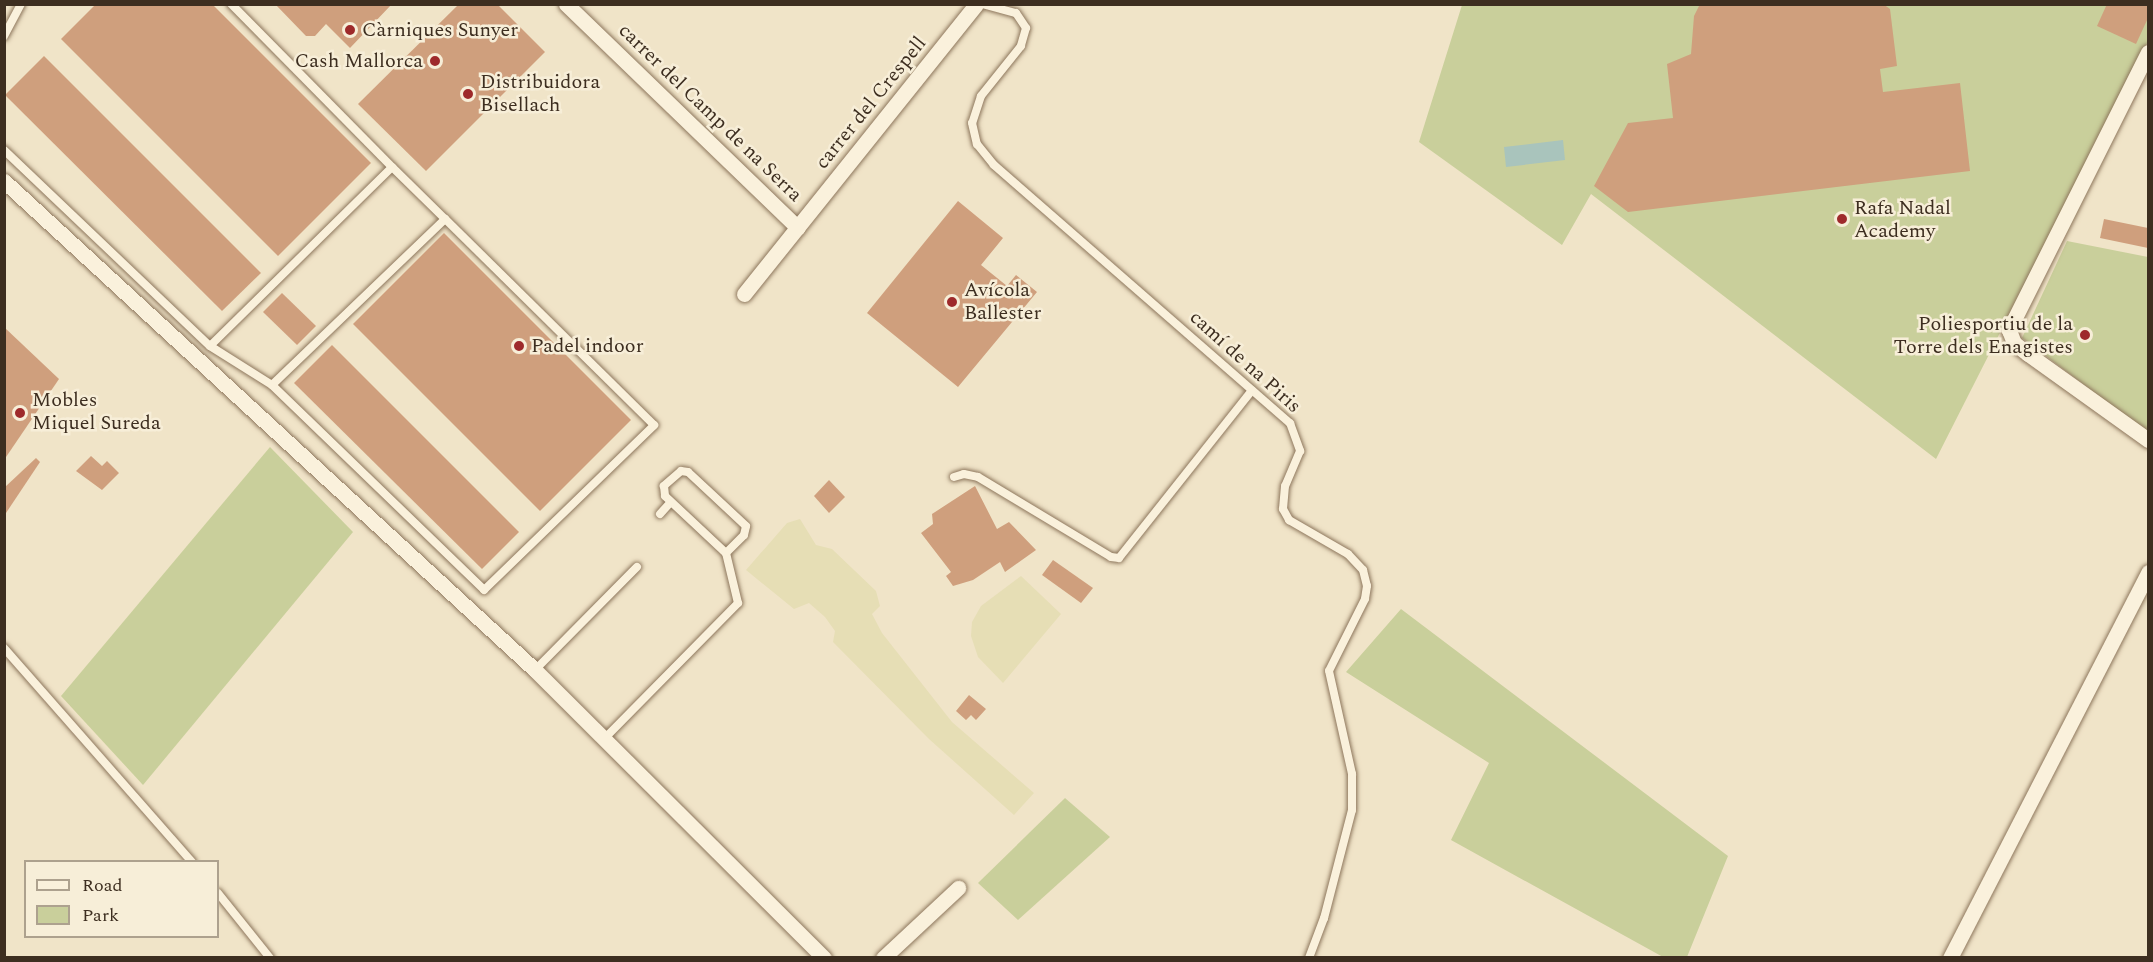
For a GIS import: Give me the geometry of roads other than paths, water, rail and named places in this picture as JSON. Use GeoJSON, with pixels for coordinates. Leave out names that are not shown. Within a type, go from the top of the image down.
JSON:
{"type":"FeatureCollection","features":[{"type":"Feature","properties":{"kind":"street","name":"carrer del Camp de na Serra"},"geometry":{"type":"LineString","coordinates":[[566,4],[798,228]]}},
{"type":"Feature","properties":{"kind":"street","name":"carrer del Crespell"},"geometry":{"type":"LineString","coordinates":[[744,294],[976,4]]}},
{"type":"Feature","properties":{"kind":"street"},"geometry":{"type":"LineString","coordinates":[[2148,52],[2009,330],[2013,343],[2020,349],[2148,440]]}},
{"type":"Feature","properties":{"kind":"street"},"geometry":{"type":"LineString","coordinates":[[4,181],[535,670],[824,957]]}},
{"type":"Feature","properties":{"kind":"street"},"geometry":{"type":"LineString","coordinates":[[1950,957],[2148,572]]}},
{"type":"Feature","properties":{"kind":"street"},"geometry":{"type":"LineString","coordinates":[[883,957],[958,888]]}},
{"type":"Feature","properties":{"kind":"lane"},"geometry":{"type":"LineString","coordinates":[[4,36],[21,4]]}},
{"type":"Feature","properties":{"kind":"lane"},"geometry":{"type":"LineString","coordinates":[[4,150],[210,346],[272,385],[484,590],[654,425],[392,167],[231,4]]}},
{"type":"Feature","properties":{"kind":"lane","name":"camí de na Piris"},"geometry":{"type":"LineString","coordinates":[[982,4],[1016,13],[1026,28],[1021,46],[981,96],[972,123],[977,144],[994,165],[1280,412],[1299,440],[1298,461],[1281,499],[1289,520],[1348,554],[1363,570],[1367,586],[1360,613],[1329,671],[1352,774],[1352,810],[1324,918],[1309,957]]}},
{"type":"Feature","properties":{"kind":"lane"},"geometry":{"type":"LineString","coordinates":[[210,346],[392,167]]}},
{"type":"Feature","properties":{"kind":"lane"},"geometry":{"type":"LineString","coordinates":[[272,385],[446,219]]}},
{"type":"Feature","properties":{"kind":"lane"},"geometry":{"type":"LineString","coordinates":[[954,477],[964,474],[978,477],[1111,557],[1119,558],[1252,390]]}},
{"type":"Feature","properties":{"kind":"lane"},"geometry":{"type":"LineString","coordinates":[[604,739],[738,603],[726,553],[665,496],[664,486],[681,471],[688,472],[746,526],[744,535],[726,553]]}},
{"type":"Feature","properties":{"kind":"lane"},"geometry":{"type":"LineString","coordinates":[[660,514],[670,502]]}},
{"type":"Feature","properties":{"kind":"lane"},"geometry":{"type":"LineString","coordinates":[[535,670],[637,567]]}},
{"type":"Feature","properties":{"kind":"lane"},"geometry":{"type":"LineString","coordinates":[[4,648],[191,860]]}},
{"type":"Feature","properties":{"kind":"lane"},"geometry":{"type":"LineString","coordinates":[[219,894],[270,957]]}},
{"type":"Feature","properties":{"kind":"water"},"geometry":{"type":"Polygon","coordinates":[[[1563,140],[1565,160],[1506,167],[1504,147],[1563,140]]]}},
{"type":"Feature","properties":{"kind":"place","name":"Càrniques Sunyer"},"geometry":{"type":"Point","coordinates":[350,30]}},
{"type":"Feature","properties":{"kind":"place","name":"Cash Mallorca"},"geometry":{"type":"Point","coordinates":[435,61]}},
{"type":"Feature","properties":{"kind":"place","name":"Distribuidora Bisellach"},"geometry":{"type":"Point","coordinates":[468,94]}},
{"type":"Feature","properties":{"kind":"place","name":"Rafa Nadal Academy"},"geometry":{"type":"Point","coordinates":[1842,219]}},
{"type":"Feature","properties":{"kind":"place","name":"Avícola Ballester"},"geometry":{"type":"Point","coordinates":[952,302]}},
{"type":"Feature","properties":{"kind":"place","name":"Poliesportiu de la Torre dels Enagistes"},"geometry":{"type":"Point","coordinates":[2085,335]}},
{"type":"Feature","properties":{"kind":"place","name":"Padel indoor"},"geometry":{"type":"Point","coordinates":[519,346]}},
{"type":"Feature","properties":{"kind":"place","name":"Mobles Miquel Sureda"},"geometry":{"type":"Point","coordinates":[20,413]}}]}
